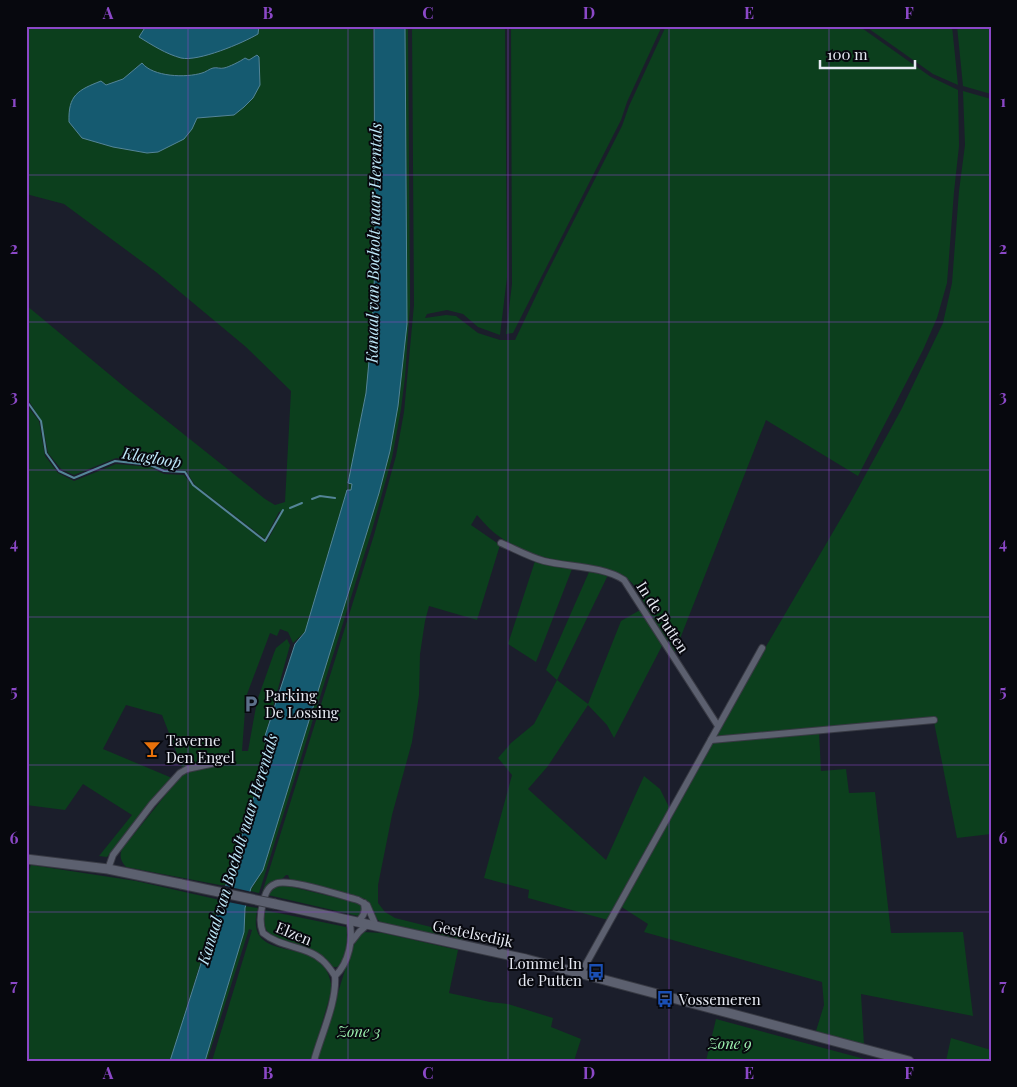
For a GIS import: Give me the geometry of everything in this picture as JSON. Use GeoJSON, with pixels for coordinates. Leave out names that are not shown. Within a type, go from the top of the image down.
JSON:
{"type":"FeatureCollection","features":[{"type":"Feature","properties":{"kind":"main road","name":"Gestelsedijk"},"geometry":{"type":"LineString","coordinates":[[27,860],[108,869],[474,947],[581,973],[908,1061]]}},
{"type":"Feature","properties":{"kind":"street","name":"In de Putten"},"geometry":{"type":"LineString","coordinates":[[501,543],[544,561],[599,571],[624,580],[718,726]]}},
{"type":"Feature","properties":{"kind":"street"},"geometry":{"type":"LineString","coordinates":[[581,973],[762,648]]}},
{"type":"Feature","properties":{"kind":"street"},"geometry":{"type":"LineString","coordinates":[[711,740],[934,720]]}},
{"type":"Feature","properties":{"kind":"street"},"geometry":{"type":"LineString","coordinates":[[108,869],[113,854],[152,804],[180,774],[187,769],[220,762]]}},
{"type":"Feature","properties":{"kind":"street","name":"Elzen"},"geometry":{"type":"LineString","coordinates":[[335,976],[328,965],[317,956],[277,943],[263,933],[260,920],[265,894],[274,884],[287,881],[364,903]]}},
{"type":"Feature","properties":{"kind":"street"},"geometry":{"type":"LineString","coordinates":[[358,922],[364,915],[364,903]]}},
{"type":"Feature","properties":{"kind":"street"},"geometry":{"type":"LineString","coordinates":[[351,942],[359,932],[372,925],[370,910],[368,905],[364,903]]}},
{"type":"Feature","properties":{"kind":"street"},"geometry":{"type":"LineString","coordinates":[[314,1061],[333,1001],[335,976],[341,970],[351,942],[352,932],[348,920]]}},
{"type":"Feature","properties":{"kind":"green space"},"geometry":{"type":"Polygon","coordinates":[[[26,26],[146,26],[139,37],[170,54],[181,58],[189,58],[209,55],[242,42],[258,34],[259,26],[373,26],[375,265],[372,329],[366,393],[348,483],[352,484],[351,490],[347,490],[305,632],[293,643],[288,632],[280,629],[277,636],[270,633],[246,697],[242,751],[248,751],[257,701],[276,648],[287,639],[290,645],[265,736],[266,759],[225,886],[126,867],[122,861],[122,849],[184,772],[162,715],[126,705],[103,749],[172,778],[137,818],[107,857],[99,856],[132,815],[83,784],[65,810],[26,805],[26,404],[39,421],[45,456],[58,473],[74,481],[116,464],[150,467],[164,474],[184,475],[192,485],[266,543],[282,511],[279,512],[265,539],[195,485],[186,471],[165,469],[151,462],[116,458],[74,475],[61,469],[48,453],[42,422],[26,396],[26,305],[127,389],[275,505],[285,502],[291,391],[246,347],[156,272],[64,204],[26,194],[26,26]],[[257,55],[249,60],[245,58],[224,68],[212,68],[202,73],[187,76],[162,74],[147,68],[142,63],[123,79],[106,85],[101,81],[97,83],[69,122],[82,138],[101,144],[147,153],[158,152],[179,141],[197,118],[234,115],[260,85],[259,57],[257,55]]]}},
{"type":"Feature","properties":{"kind":"green space"},"geometry":{"type":"Polygon","coordinates":[[[405,26],[408,26],[410,306],[401,409],[392,458],[372,530],[259,893],[250,891],[263,870],[379,493],[390,451],[398,406],[403,363],[407,238],[405,26]]]}},
{"type":"Feature","properties":{"kind":"green space"},"geometry":{"type":"Polygon","coordinates":[[[412,26],[505,26],[507,277],[500,335],[478,327],[463,314],[447,310],[427,314],[425,318],[446,315],[456,316],[478,333],[500,340],[515,340],[622,126],[629,106],[666,26],[859,26],[931,77],[958,90],[959,146],[947,283],[937,318],[923,350],[858,476],[766,420],[674,654],[633,584],[626,577],[618,573],[530,553],[499,537],[477,515],[471,525],[500,545],[477,620],[429,606],[420,654],[419,695],[412,742],[392,815],[378,885],[378,903],[385,912],[395,918],[463,935],[462,940],[380,922],[365,899],[290,880],[288,875],[273,881],[262,893],[374,535],[396,456],[404,412],[414,305],[412,26]]]}},
{"type":"Feature","properties":{"kind":"green space"},"geometry":{"type":"Polygon","coordinates":[[[511,26],[662,26],[627,102],[621,120],[513,333],[506,334],[512,284],[511,26]]]}},
{"type":"Feature","properties":{"kind":"green space"},"geometry":{"type":"Polygon","coordinates":[[[865,26],[952,26],[958,85],[933,74],[865,26]]]}},
{"type":"Feature","properties":{"kind":"green space"},"geometry":{"type":"Polygon","coordinates":[[[957,26],[991,26],[991,94],[963,86],[957,26]]]}},
{"type":"Feature","properties":{"kind":"green space"},"geometry":{"type":"Polygon","coordinates":[[[963,91],[991,99],[991,834],[957,838],[934,722],[716,738],[744,684],[850,503],[901,410],[943,323],[952,283],[959,191],[965,145],[963,91]]]}},
{"type":"Feature","properties":{"kind":"green space"},"geometry":{"type":"Polygon","coordinates":[[[535,561],[572,569],[536,662],[508,644],[535,561]]]}},
{"type":"Feature","properties":{"kind":"green space"},"geometry":{"type":"Polygon","coordinates":[[[589,572],[608,575],[557,680],[546,670],[589,572]]]}},
{"type":"Feature","properties":{"kind":"green space"},"geometry":{"type":"Polygon","coordinates":[[[640,610],[663,644],[614,738],[607,725],[588,705],[548,766],[528,789],[606,860],[644,776],[660,789],[670,809],[608,920],[528,898],[529,890],[484,878],[512,775],[498,758],[511,743],[534,724],[557,680],[588,704],[621,621],[640,610]]]}},
{"type":"Feature","properties":{"kind":"green space"},"geometry":{"type":"Polygon","coordinates":[[[819,732],[821,771],[846,769],[849,793],[875,792],[891,933],[963,932],[973,1016],[861,994],[864,1045],[816,1031],[824,1005],[822,982],[644,932],[648,924],[620,906],[711,744],[717,741],[819,732]]]}},
{"type":"Feature","properties":{"kind":"green space"},"geometry":{"type":"Polygon","coordinates":[[[31,865],[136,881],[220,900],[170,1061],[26,1061],[26,879],[31,865]]]}},
{"type":"Feature","properties":{"kind":"green space"},"geometry":{"type":"Polygon","coordinates":[[[277,885],[284,885],[358,903],[363,909],[362,914],[358,916],[268,895],[277,885]]]}},
{"type":"Feature","properties":{"kind":"green space"},"geometry":{"type":"Polygon","coordinates":[[[245,906],[258,908],[256,923],[258,934],[264,941],[273,946],[306,954],[323,965],[327,972],[332,989],[311,1061],[212,1061],[252,930],[249,929],[207,1061],[205,1061],[244,932],[245,906]]]}},
{"type":"Feature","properties":{"kind":"green space"},"geometry":{"type":"Polygon","coordinates":[[[264,910],[346,927],[348,941],[341,965],[332,967],[316,952],[270,936],[262,922],[264,910]]]}},
{"type":"Feature","properties":{"kind":"green space","name":"Zone 3"},"geometry":{"type":"Polygon","coordinates":[[[363,932],[383,933],[458,950],[449,993],[508,1004],[553,1018],[551,1027],[581,1039],[574,1061],[317,1061],[353,944],[363,932]]]}},
{"type":"Feature","properties":{"kind":"green space","name":"Zone 9"},"geometry":{"type":"Polygon","coordinates":[[[716,1019],[872,1061],[706,1061],[716,1019]]]}},
{"type":"Feature","properties":{"kind":"green space"},"geometry":{"type":"Polygon","coordinates":[[[951,1038],[991,1050],[991,1061],[946,1061],[951,1038]]]}},
{"type":"Feature","properties":{"kind":"water"},"geometry":{"type":"Polygon","coordinates":[[[146,26],[259,26],[258,34],[242,42],[209,55],[181,58],[159,49],[139,37],[146,26]]]}},
{"type":"Feature","properties":{"kind":"water"},"geometry":{"type":"Polygon","coordinates":[[[374,26],[405,26],[407,324],[398,406],[390,451],[379,493],[263,870],[251,888],[245,908],[244,932],[205,1061],[170,1061],[266,759],[265,736],[295,644],[305,632],[347,490],[351,490],[352,484],[348,483],[366,393],[372,329],[375,265],[374,26]]]}},
{"type":"Feature","properties":{"kind":"water"},"geometry":{"type":"Polygon","coordinates":[[[257,55],[259,57],[260,85],[253,98],[244,107],[234,115],[197,118],[192,129],[184,139],[158,152],[147,153],[113,147],[82,138],[69,122],[70,105],[76,95],[86,87],[101,81],[106,85],[123,79],[142,63],[147,68],[162,74],[187,76],[202,73],[213,68],[223,68],[245,58],[249,60],[257,55]]]}},
{"type":"Feature","properties":{"kind":"pier"},"geometry":{"type":"Polygon","coordinates":[[[222,885],[252,892],[248,906],[218,900],[222,885]]]}},
{"type":"Feature","properties":{"kind":"waterway","name":"Klagloop"},"geometry":{"type":"LineString","coordinates":[[26,400],[41,421],[46,453],[59,471],[74,478],[115,461],[150,465],[164,471],[185,472],[193,485],[265,541],[283,510]]}},
{"type":"Feature","properties":{"kind":"waterway","name":"Klagloop"},"geometry":{"type":"LineString","coordinates":[[312,499],[320,496],[335,498]]}},
{"type":"Feature","properties":{"kind":"waterway","name":"Klagloop"},"geometry":{"type":"LineString","coordinates":[[290,508],[302,503]]}},
{"type":"Feature","properties":{"kind":"place","name":"Parking De Lossing"},"geometry":{"type":"Point","coordinates":[251,704]}},
{"type":"Feature","properties":{"kind":"place","name":"Taverne Den Engel"},"geometry":{"type":"Point","coordinates":[152,749]}},
{"type":"Feature","properties":{"kind":"place","name":"Lommel In de Putten"},"geometry":{"type":"Point","coordinates":[596,972]}},
{"type":"Feature","properties":{"kind":"place","name":"Vossemeren"},"geometry":{"type":"Point","coordinates":[665,999]}},
{"type":"Feature","properties":{"kind":"water label","name":"Kanaal van Bocholt naar Herentals"},"geometry":{"type":"Point","coordinates":[373,243]}},
{"type":"Feature","properties":{"kind":"water label","name":"Kanaal van Bocholt naar Herentals"},"geometry":{"type":"Point","coordinates":[237,849]}}]}
